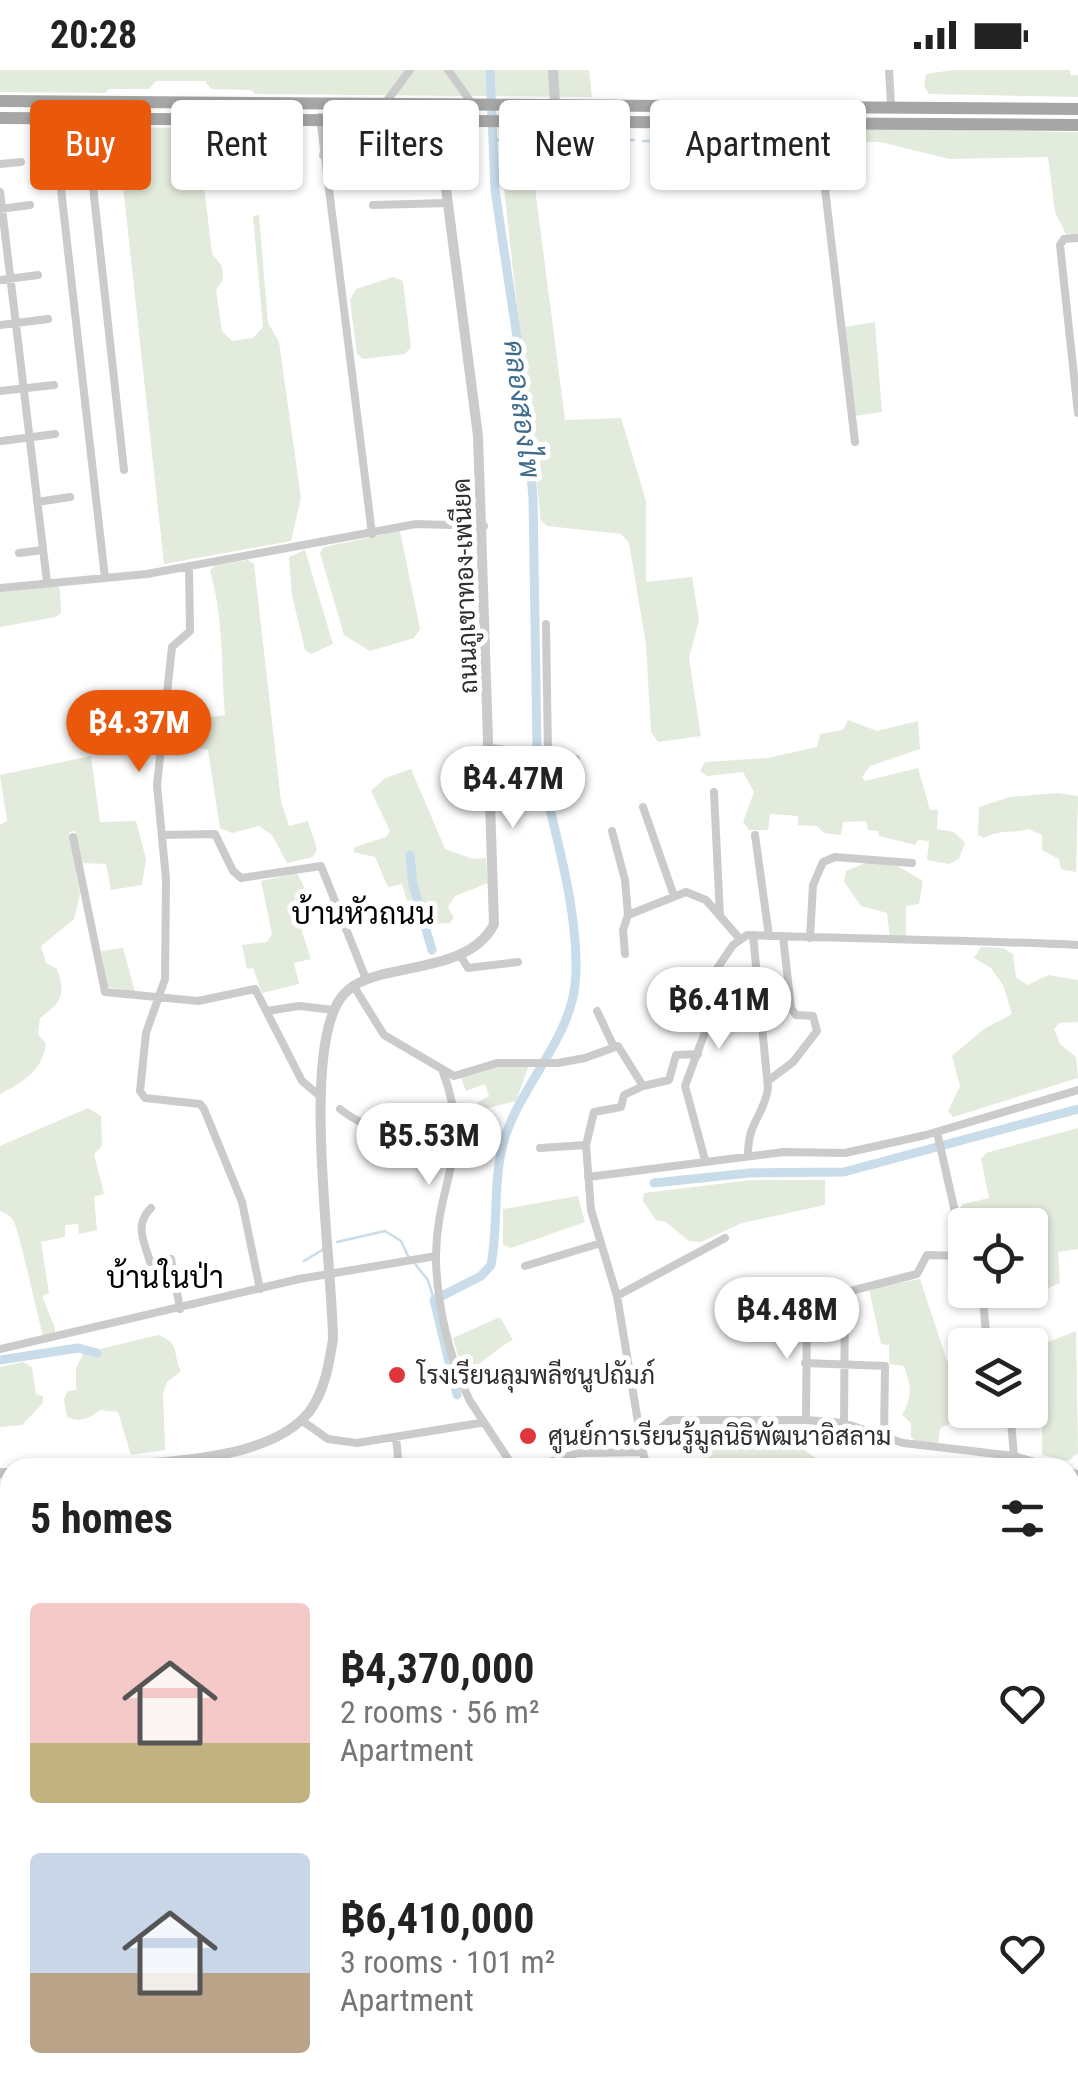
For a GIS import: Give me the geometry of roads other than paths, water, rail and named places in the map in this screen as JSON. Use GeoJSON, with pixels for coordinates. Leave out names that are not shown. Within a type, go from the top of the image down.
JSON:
{"type":"FeatureCollection","features":[{"type":"Feature","properties":{"kind":"main road"},"geometry":{"type":"LineString","coordinates":[[0,101],[30,102]]}},
{"type":"Feature","properties":{"kind":"main road"},"geometry":{"type":"LineString","coordinates":[[151,102],[323,102]]}},
{"type":"Feature","properties":{"kind":"main road"},"geometry":{"type":"LineString","coordinates":[[866,105],[1078,109]]}},
{"type":"Feature","properties":{"kind":"main road"},"geometry":{"type":"LineString","coordinates":[[151,118],[323,117]]}},
{"type":"Feature","properties":{"kind":"main road"},"geometry":{"type":"LineString","coordinates":[[0,118],[30,118]]}},
{"type":"Feature","properties":{"kind":"main road"},"geometry":{"type":"LineString","coordinates":[[479,120],[650,120]]}},
{"type":"Feature","properties":{"kind":"main road"},"geometry":{"type":"LineString","coordinates":[[866,121],[1078,124]]}},
{"type":"Feature","properties":{"kind":"street"},"geometry":{"type":"LineString","coordinates":[[388,100],[410,70]]}},
{"type":"Feature","properties":{"kind":"street"},"geometry":{"type":"LineString","coordinates":[[448,70],[474,100]]}},
{"type":"Feature","properties":{"kind":"street"},"geometry":{"type":"LineString","coordinates":[[553,70],[555,100]]}},
{"type":"Feature","properties":{"kind":"street"},"geometry":{"type":"LineString","coordinates":[[888,70],[891,105]]}},
{"type":"Feature","properties":{"kind":"street"},"geometry":{"type":"LineString","coordinates":[[320,117],[323,155]]}},
{"type":"Feature","properties":{"kind":"street"},"geometry":{"type":"LineString","coordinates":[[0,164],[21,162]]}},
{"type":"Feature","properties":{"kind":"street"},"geometry":{"type":"LineString","coordinates":[[61,190],[105,578]]}},
{"type":"Feature","properties":{"kind":"street"},"geometry":{"type":"LineString","coordinates":[[91,190],[124,470]]}},
{"type":"Feature","properties":{"kind":"street"},"geometry":{"type":"LineString","coordinates":[[328,190],[372,534]]}},
{"type":"Feature","properties":{"kind":"street","name":"ถนนภูเขาทอง-เพนียด"},"geometry":{"type":"LineString","coordinates":[[447,190],[476,414],[484,526],[496,912],[488,934],[460,954]]}},
{"type":"Feature","properties":{"kind":"street"},"geometry":{"type":"LineString","coordinates":[[825,190],[855,442]]}},
{"type":"Feature","properties":{"kind":"street"},"geometry":{"type":"LineString","coordinates":[[0,192],[5,279],[16,323],[46,582]]}},
{"type":"Feature","properties":{"kind":"street"},"geometry":{"type":"LineString","coordinates":[[373,205],[449,203]]}},
{"type":"Feature","properties":{"kind":"street"},"geometry":{"type":"LineString","coordinates":[[1,209],[30,205]]}},
{"type":"Feature","properties":{"kind":"street"},"geometry":{"type":"LineString","coordinates":[[1078,238],[1060,244],[1078,413]]}},
{"type":"Feature","properties":{"kind":"street"},"geometry":{"type":"LineString","coordinates":[[5,279],[38,275]]}},
{"type":"Feature","properties":{"kind":"street"},"geometry":{"type":"LineString","coordinates":[[0,325],[48,319]]}},
{"type":"Feature","properties":{"kind":"street"},"geometry":{"type":"LineString","coordinates":[[0,391],[54,385]]}},
{"type":"Feature","properties":{"kind":"street"},"geometry":{"type":"LineString","coordinates":[[2,441],[54,434]]}},
{"type":"Feature","properties":{"kind":"street"},"geometry":{"type":"LineString","coordinates":[[37,502],[70,497]]}},
{"type":"Feature","properties":{"kind":"street"},"geometry":{"type":"LineString","coordinates":[[0,588],[189,566],[416,524],[484,526]]}},
{"type":"Feature","properties":{"kind":"street"},"geometry":{"type":"LineString","coordinates":[[19,552],[43,550]]}},
{"type":"Feature","properties":{"kind":"street"},"geometry":{"type":"LineString","coordinates":[[189,566],[190,631],[172,647],[156,785],[162,836],[165,979],[146,1033],[140,1091],[146,1098],[200,1104],[204,1109],[242,1202],[260,1288]]}},
{"type":"Feature","properties":{"kind":"street"},"geometry":{"type":"LineString","coordinates":[[546,624],[548,755]]}},
{"type":"Feature","properties":{"kind":"street"},"geometry":{"type":"LineString","coordinates":[[491,748],[576,759]]}},
{"type":"Feature","properties":{"kind":"street"},"geometry":{"type":"LineString","coordinates":[[714,792],[720,916]]}},
{"type":"Feature","properties":{"kind":"street"},"geometry":{"type":"LineString","coordinates":[[643,807],[674,896]]}},
{"type":"Feature","properties":{"kind":"street"},"geometry":{"type":"LineString","coordinates":[[612,832],[625,880],[625,954]]}},
{"type":"Feature","properties":{"kind":"street"},"geometry":{"type":"LineString","coordinates":[[162,836],[216,834],[233,871],[241,878],[321,866],[366,979]]}},
{"type":"Feature","properties":{"kind":"street"},"geometry":{"type":"LineString","coordinates":[[756,835],[769,936]]}},
{"type":"Feature","properties":{"kind":"street"},"geometry":{"type":"LineString","coordinates":[[73,838],[105,992],[198,1000],[251,988],[302,1081],[321,1102],[363,1125],[414,1134],[457,1123]]}},
{"type":"Feature","properties":{"kind":"street"},"geometry":{"type":"LineString","coordinates":[[810,938],[813,885],[823,862],[835,857],[912,864]]}},
{"type":"Feature","properties":{"kind":"street"},"geometry":{"type":"LineString","coordinates":[[628,916],[674,896],[696,893],[740,939]]}},
{"type":"Feature","properties":{"kind":"street"},"geometry":{"type":"LineString","coordinates":[[748,1155],[749,1130],[766,1101],[768,1080],[753,935]]}},
{"type":"Feature","properties":{"kind":"street"},"geometry":{"type":"LineString","coordinates":[[705,1160],[685,1094],[708,1024],[712,976],[740,939],[753,935],[1078,945]]}},
{"type":"Feature","properties":{"kind":"street"},"geometry":{"type":"LineString","coordinates":[[768,1080],[793,1062],[817,1032],[813,1016],[796,1015],[790,1008],[782,936]]}},
{"type":"Feature","properties":{"kind":"street"},"geometry":{"type":"LineString","coordinates":[[165,1458],[241,1450],[286,1433],[302,1420],[328,1372],[334,1339],[321,1102],[325,1040],[334,1010],[354,986],[366,979],[460,954],[468,968],[518,962]]}},
{"type":"Feature","properties":{"kind":"street"},"geometry":{"type":"LineString","coordinates":[[354,986],[384,1035],[442,1072],[465,1075],[497,1063],[548,1063],[585,1058],[621,1047],[643,1086]]}},
{"type":"Feature","properties":{"kind":"street"},"geometry":{"type":"LineString","coordinates":[[267,1011],[299,1006],[334,1010]]}},
{"type":"Feature","properties":{"kind":"street"},"geometry":{"type":"LineString","coordinates":[[598,1011],[614,1047]]}},
{"type":"Feature","properties":{"kind":"street"},"geometry":{"type":"LineString","coordinates":[[645,1458],[618,1296],[601,1243],[588,1177],[586,1146],[594,1112],[620,1107],[624,1096],[643,1086],[669,1080],[676,1054],[698,1054]]}},
{"type":"Feature","properties":{"kind":"street"},"geometry":{"type":"LineString","coordinates":[[442,1072],[457,1123],[436,1256],[443,1306],[454,1364],[480,1423],[509,1458]]}},
{"type":"Feature","properties":{"kind":"street"},"geometry":{"type":"LineString","coordinates":[[588,1177],[748,1155],[845,1154],[937,1134],[1078,1090]]}},
{"type":"Feature","properties":{"kind":"street"},"geometry":{"type":"LineString","coordinates":[[937,1134],[954,1208]]}},
{"type":"Feature","properties":{"kind":"street"},"geometry":{"type":"LineString","coordinates":[[540,1148],[586,1146]]}},
{"type":"Feature","properties":{"kind":"street"},"geometry":{"type":"LineString","coordinates":[[150,1208],[141,1218],[140,1228],[150,1262],[171,1259],[180,1309]]}},
{"type":"Feature","properties":{"kind":"street"},"geometry":{"type":"LineString","coordinates":[[618,1296],[725,1238]]}},
{"type":"Feature","properties":{"kind":"street"},"geometry":{"type":"LineString","coordinates":[[525,1266],[601,1243]]}},
{"type":"Feature","properties":{"kind":"street"},"geometry":{"type":"LineString","coordinates":[[806,1420],[806,1304],[844,1290],[920,1273],[921,1261],[927,1255],[948,1256]]}},
{"type":"Feature","properties":{"kind":"street"},"geometry":{"type":"LineString","coordinates":[[0,1349],[260,1288],[436,1256]]}},
{"type":"Feature","properties":{"kind":"street"},"geometry":{"type":"LineString","coordinates":[[844,1290],[844,1423]]}},
{"type":"Feature","properties":{"kind":"street"},"geometry":{"type":"LineString","coordinates":[[806,1363],[885,1366],[884,1438]]}},
{"type":"Feature","properties":{"kind":"street"},"geometry":{"type":"LineString","coordinates":[[302,1420],[341,1442],[480,1423]]}},
{"type":"Feature","properties":{"kind":"street"},"geometry":{"type":"LineString","coordinates":[[562,1458],[643,1448],[671,1420],[844,1423],[884,1438],[1021,1458]]}},
{"type":"Feature","properties":{"kind":"street"},"geometry":{"type":"LineString","coordinates":[[1012,1428],[1014,1456]]}},
{"type":"Feature","properties":{"kind":"street"},"geometry":{"type":"LineString","coordinates":[[396,1437],[399,1458]]}},
{"type":"Feature","properties":{"kind":"waterway","name":"คลองสองไพ"},"geometry":{"type":"LineString","coordinates":[[490,70],[495,190],[522,371],[533,498],[537,749]]}},
{"type":"Feature","properties":{"kind":"waterway"},"geometry":{"type":"LineString","coordinates":[[493,140],[634,140]]}},
{"type":"Feature","properties":{"kind":"waterway"},"geometry":{"type":"LineString","coordinates":[[643,141],[650,141]]}},
{"type":"Feature","properties":{"kind":"waterway","name":"คลองสองไพ"},"geometry":{"type":"LineString","coordinates":[[457,1395],[434,1300],[481,1276],[491,1265],[498,1168],[505,1137],[564,1024],[575,985],[570,903],[538,761]]}},
{"type":"Feature","properties":{"kind":"waterway"},"geometry":{"type":"LineString","coordinates":[[410,855],[413,885],[432,950]]}},
{"type":"Feature","properties":{"kind":"waterway"},"geometry":{"type":"LineString","coordinates":[[654,1183],[749,1173],[844,1172],[1078,1109]]}},
{"type":"Feature","properties":{"kind":"waterway"},"geometry":{"type":"LineString","coordinates":[[337,1242],[385,1231],[401,1241],[408,1256]]}},
{"type":"Feature","properties":{"kind":"waterway"},"geometry":{"type":"LineString","coordinates":[[304,1261],[324,1249]]}},
{"type":"Feature","properties":{"kind":"waterway"},"geometry":{"type":"LineString","coordinates":[[415,1264],[428,1280],[434,1300]]}},
{"type":"Feature","properties":{"kind":"waterway"},"geometry":{"type":"LineString","coordinates":[[0,1360],[78,1348],[97,1353]]}},
{"type":"Feature","properties":{"kind":"place","name":"โรงเรียนลุมพลีชนูปถัมภ์"},"geometry":{"type":"Point","coordinates":[397,1375]}},
{"type":"Feature","properties":{"kind":"place","name":"ศูนย์การเรียนรู้มูลนิธิพัฒนาอิสลาม"},"geometry":{"type":"Point","coordinates":[528,1436]}},
{"type":"Feature","properties":{"kind":"district","name":"บ้านหัวถนน"},"geometry":{"type":"Point","coordinates":[363,913]}},
{"type":"Feature","properties":{"kind":"district","name":"บ้านในป่า"},"geometry":{"type":"Point","coordinates":[165,1277]}}]}
